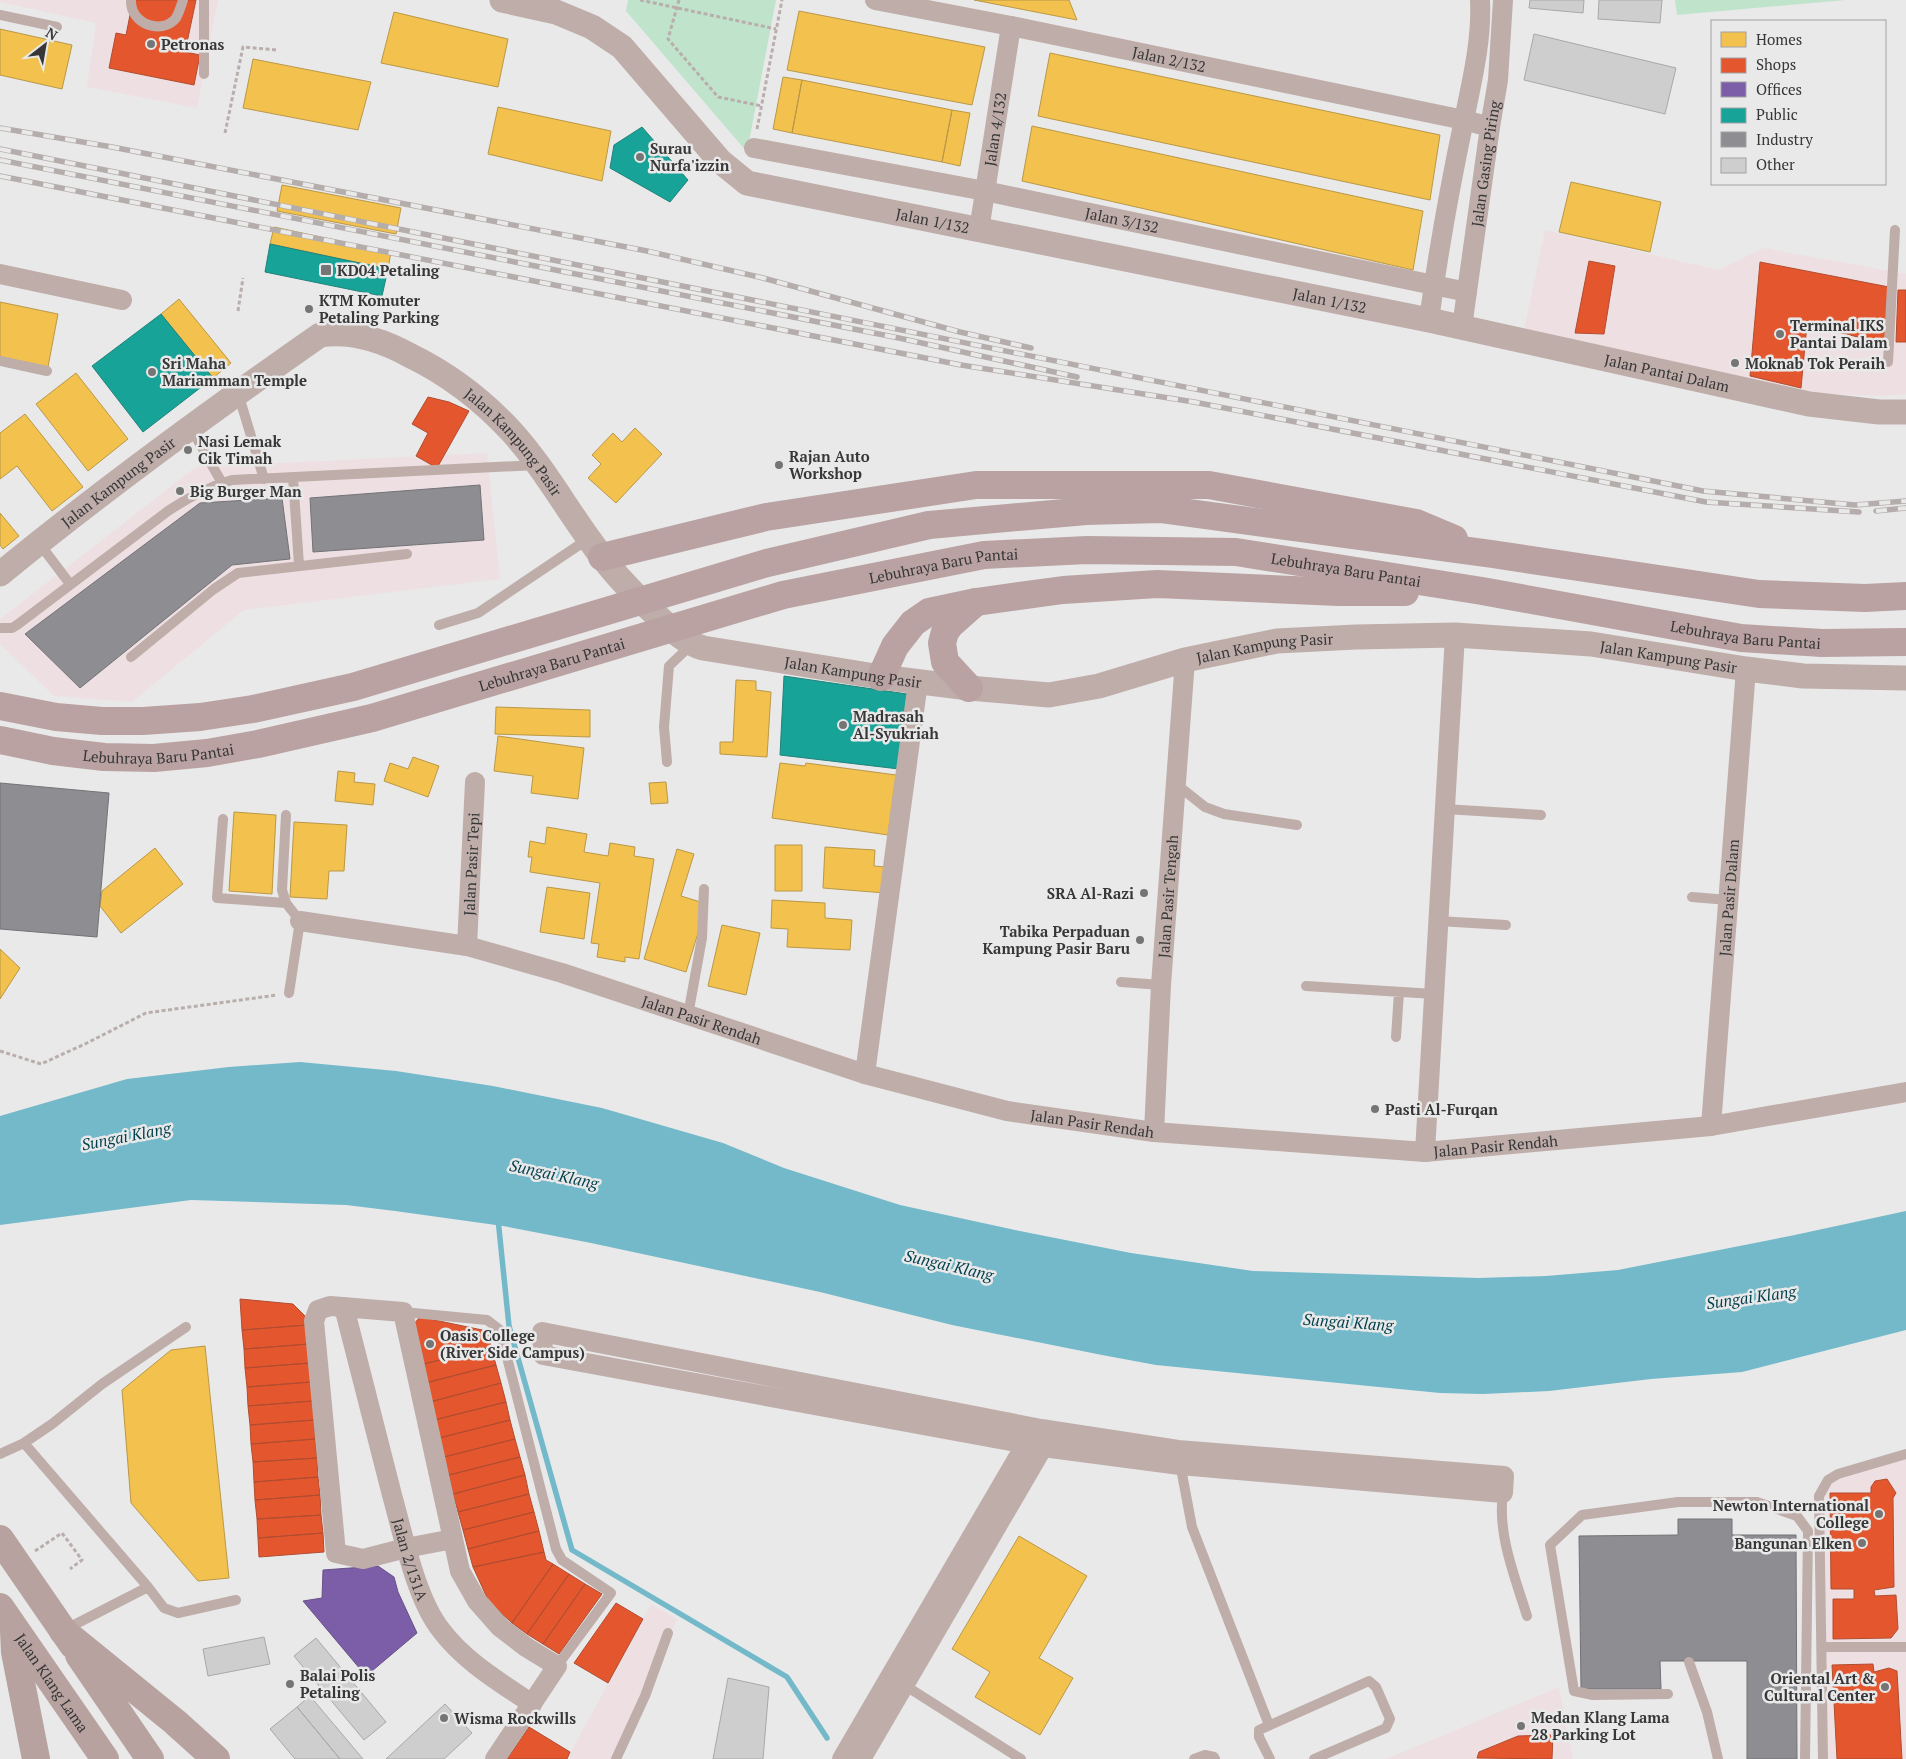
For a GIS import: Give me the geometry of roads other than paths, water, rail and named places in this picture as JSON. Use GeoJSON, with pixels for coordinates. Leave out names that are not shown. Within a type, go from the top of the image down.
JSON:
{"type":"FeatureCollection","features":[{"type":"Feature","properties":{"kind":"highway"},"geometry":{"type":"LineString","coordinates":[[595,548],[766,517],[976,485],[1209,485],[1416,523],[1492,554]]}},
{"type":"Feature","properties":{"kind":"highway","name":"Lebuhraya Baru Pantai"},"geometry":{"type":"LineString","coordinates":[[0,706],[56,717],[102,721],[200,718],[253,709],[352,687],[767,563],[929,525],[1086,511],[1160,509],[1492,554],[1759,594],[1865,598],[1906,596]]}},
{"type":"Feature","properties":{"kind":"highway","name":"Lebuhraya Baru Pantai"},"geometry":{"type":"LineString","coordinates":[[0,740],[54,751],[104,756],[144,757],[207,753],[250,745],[372,718],[783,594],[984,554],[1087,550],[1236,552],[1482,591],[1741,638],[1822,642],[1906,642]]}},
{"type":"Feature","properties":{"kind":"highway"},"geometry":{"type":"LineString","coordinates":[[881,677],[895,646],[912,622],[928,612],[976,602],[1064,590],[1157,584],[1338,592],[1482,591]]}},
{"type":"Feature","properties":{"kind":"highway"},"geometry":{"type":"LineString","coordinates":[[969,688],[945,662],[942,643],[945,632],[976,602]]}},
{"type":"Feature","properties":{"kind":"main road"},"geometry":{"type":"LineString","coordinates":[[0,1539],[150,1759]]}},
{"type":"Feature","properties":{"kind":"main road"},"geometry":{"type":"LineString","coordinates":[[7,1617],[36,1759]]}},
{"type":"Feature","properties":{"kind":"main road","name":"Jalan Klang Lama"},"geometry":{"type":"LineString","coordinates":[[7,1617],[105,1759]]}},
{"type":"Feature","properties":{"kind":"main road"},"geometry":{"type":"LineString","coordinates":[[65,1634],[175,1722],[216,1759]]}},
{"type":"Feature","properties":{"kind":"street","name":"Jalan 1/132"},"geometry":{"type":"LineString","coordinates":[[502,0],[556,12],[592,27],[622,48],[720,161],[747,183],[1429,320]]}},
{"type":"Feature","properties":{"kind":"street","name":"Jalan 2/132"},"geometry":{"type":"LineString","coordinates":[[875,0],[1012,26],[1490,127]]}},
{"type":"Feature","properties":{"kind":"street"},"geometry":{"type":"LineString","coordinates":[[1429,320],[1464,120],[1474,77],[1481,21],[1480,0]]}},
{"type":"Feature","properties":{"kind":"street","name":"Jalan Gasing Piring"},"geometry":{"type":"LineString","coordinates":[[1462,327],[1498,80],[1503,0]]}},
{"type":"Feature","properties":{"kind":"street","name":"Jalan 4/132"},"geometry":{"type":"LineString","coordinates":[[979,230],[1012,26]]}},
{"type":"Feature","properties":{"kind":"street","name":"Jalan 3/132"},"geometry":{"type":"LineString","coordinates":[[754,148],[985,191],[1467,292]]}},
{"type":"Feature","properties":{"kind":"street"},"geometry":{"type":"LineString","coordinates":[[0,274],[122,300]]}},
{"type":"Feature","properties":{"kind":"street","name":"Jalan Pantai Dalam"},"geometry":{"type":"LineString","coordinates":[[1429,320],[1809,404],[1879,412],[1906,412]]}},
{"type":"Feature","properties":{"kind":"street","name":"Jalan Kampung Pasir"},"geometry":{"type":"LineString","coordinates":[[0,574],[39,542],[238,392],[320,336],[333,333],[365,338],[393,346],[452,380],[481,402],[511,431],[538,465],[595,548],[647,606],[691,645],[703,648],[881,677],[969,688],[1049,695],[1099,686],[1185,660],[1277,641],[1356,636],[1455,635],[1591,644],[1746,669],[1803,676],[1906,678]]}},
{"type":"Feature","properties":{"kind":"street"},"geometry":{"type":"LineString","coordinates":[[1425,1152],[1455,635]]}},
{"type":"Feature","properties":{"kind":"street","name":"Jalan Pasir Tengah"},"geometry":{"type":"LineString","coordinates":[[1154,1132],[1161,984],[1185,660]]}},
{"type":"Feature","properties":{"kind":"street","name":"Jalan Pasir Dalam"},"geometry":{"type":"LineString","coordinates":[[1711,1126],[1746,669]]}},
{"type":"Feature","properties":{"kind":"street"},"geometry":{"type":"LineString","coordinates":[[865,1074],[918,682]]}},
{"type":"Feature","properties":{"kind":"street","name":"Jalan Pasir Tepi"},"geometry":{"type":"LineString","coordinates":[[467,946],[475,782]]}},
{"type":"Feature","properties":{"kind":"street","name":"Jalan Pasir Rendah"},"geometry":{"type":"LineString","coordinates":[[300,921],[467,946],[562,973],[865,1074],[1007,1111],[1154,1132],[1425,1152],[1711,1126],[1906,1092]]}},
{"type":"Feature","properties":{"kind":"street"},"geometry":{"type":"LineString","coordinates":[[453,1539],[363,1559],[336,1553],[314,1321],[318,1310],[330,1306],[403,1312],[453,1539],[460,1571],[477,1601],[500,1627],[526,1647],[557,1666],[495,1759]]}},
{"type":"Feature","properties":{"kind":"street","name":"Jalan 2/131A"},"geometry":{"type":"LineString","coordinates":[[344,1307],[406,1548],[426,1607],[440,1629],[459,1651],[532,1704]]}},
{"type":"Feature","properties":{"kind":"street"},"geometry":{"type":"LineString","coordinates":[[1037,1440],[542,1332],[544,1355],[1037,1440],[1179,1457],[1504,1476],[1502,1493]]}},
{"type":"Feature","properties":{"kind":"street"},"geometry":{"type":"LineString","coordinates":[[842,1759],[896,1680],[1037,1440]]}},
{"type":"Feature","properties":{"kind":"street"},"geometry":{"type":"LineString","coordinates":[[861,1759],[896,1680]]}},
{"type":"Feature","properties":{"kind":"lane"},"geometry":{"type":"LineString","coordinates":[[131,0],[131,9],[139,20],[145,24],[163,26],[176,18],[183,0]]}},
{"type":"Feature","properties":{"kind":"lane"},"geometry":{"type":"LineString","coordinates":[[204,0],[204,74]]}},
{"type":"Feature","properties":{"kind":"lane"},"geometry":{"type":"LineString","coordinates":[[0,15],[57,27]]}},
{"type":"Feature","properties":{"kind":"lane"},"geometry":{"type":"LineString","coordinates":[[1888,362],[1895,230]]}},
{"type":"Feature","properties":{"kind":"lane"},"geometry":{"type":"LineString","coordinates":[[0,361],[47,371]]}},
{"type":"Feature","properties":{"kind":"lane"},"geometry":{"type":"LineString","coordinates":[[238,392],[264,479]]}},
{"type":"Feature","properties":{"kind":"lane"},"geometry":{"type":"LineString","coordinates":[[191,428],[222,483]]}},
{"type":"Feature","properties":{"kind":"lane"},"geometry":{"type":"LineString","coordinates":[[0,628],[12,628],[17,625],[168,511],[190,497],[222,483],[232,480],[538,465]]}},
{"type":"Feature","properties":{"kind":"lane"},"geometry":{"type":"LineString","coordinates":[[293,477],[299,565]]}},
{"type":"Feature","properties":{"kind":"lane"},"geometry":{"type":"LineString","coordinates":[[39,542],[70,584]]}},
{"type":"Feature","properties":{"kind":"lane"},"geometry":{"type":"LineString","coordinates":[[439,625],[478,613],[595,548]]}},
{"type":"Feature","properties":{"kind":"lane"},"geometry":{"type":"LineString","coordinates":[[130,657],[235,574],[299,565],[407,554]]}},
{"type":"Feature","properties":{"kind":"lane"},"geometry":{"type":"LineString","coordinates":[[667,762],[664,727],[669,666],[691,645]]}},
{"type":"Feature","properties":{"kind":"lane"},"geometry":{"type":"LineString","coordinates":[[1175,782],[1205,807],[1224,814],[1298,825]]}},
{"type":"Feature","properties":{"kind":"lane"},"geometry":{"type":"LineString","coordinates":[[1445,809],[1541,815]]}},
{"type":"Feature","properties":{"kind":"lane"},"geometry":{"type":"LineString","coordinates":[[286,815],[282,890],[286,903],[300,921],[289,993]]}},
{"type":"Feature","properties":{"kind":"lane"},"geometry":{"type":"LineString","coordinates":[[223,819],[216,898],[286,903]]}},
{"type":"Feature","properties":{"kind":"lane"},"geometry":{"type":"LineString","coordinates":[[688,1015],[702,938],[704,889]]}},
{"type":"Feature","properties":{"kind":"lane"},"geometry":{"type":"LineString","coordinates":[[1692,897],[1728,900]]}},
{"type":"Feature","properties":{"kind":"lane"},"geometry":{"type":"LineString","coordinates":[[1438,921],[1506,925]]}},
{"type":"Feature","properties":{"kind":"lane"},"geometry":{"type":"LineString","coordinates":[[1121,982],[1161,984]]}},
{"type":"Feature","properties":{"kind":"lane"},"geometry":{"type":"LineString","coordinates":[[1306,986],[1434,994]]}},
{"type":"Feature","properties":{"kind":"lane"},"geometry":{"type":"LineString","coordinates":[[1396,1037],[1399,992]]}},
{"type":"Feature","properties":{"kind":"lane"},"geometry":{"type":"LineString","coordinates":[[403,1312],[487,1320],[500,1330],[556,1549],[562,1560],[610,1593],[557,1666]]}},
{"type":"Feature","properties":{"kind":"lane"},"geometry":{"type":"LineString","coordinates":[[0,1454],[24,1443],[52,1424],[102,1384],[186,1327]]}},
{"type":"Feature","properties":{"kind":"lane"},"geometry":{"type":"LineString","coordinates":[[24,1443],[164,1608],[178,1613],[236,1600]]}},
{"type":"Feature","properties":{"kind":"lane"},"geometry":{"type":"LineString","coordinates":[[1823,1759],[1819,1496],[1828,1480],[1838,1474],[1906,1454]]}},
{"type":"Feature","properties":{"kind":"lane"},"geometry":{"type":"LineString","coordinates":[[1179,1457],[1192,1527],[1269,1725]]}},
{"type":"Feature","properties":{"kind":"lane"},"geometry":{"type":"LineString","coordinates":[[1502,1493],[1500,1511],[1503,1532],[1526,1616]]}},
{"type":"Feature","properties":{"kind":"lane"},"geometry":{"type":"LineString","coordinates":[[1668,1694],[1593,1695],[1574,1691],[1550,1545],[1582,1515],[1678,1502],[1757,1502],[1797,1516],[1808,1531],[1805,1759]]}},
{"type":"Feature","properties":{"kind":"lane"},"geometry":{"type":"LineString","coordinates":[[65,1634],[148,1587]]}},
{"type":"Feature","properties":{"kind":"lane"},"geometry":{"type":"LineString","coordinates":[[616,1759],[645,1696],[668,1633]]}},
{"type":"Feature","properties":{"kind":"lane"},"geometry":{"type":"LineString","coordinates":[[1822,1647],[1906,1647]]}},
{"type":"Feature","properties":{"kind":"lane"},"geometry":{"type":"LineString","coordinates":[[1689,1662],[1707,1712],[1718,1759]]}},
{"type":"Feature","properties":{"kind":"lane"},"geometry":{"type":"LineString","coordinates":[[896,1680],[1021,1759]]}},
{"type":"Feature","properties":{"kind":"lane"},"geometry":{"type":"LineString","coordinates":[[1270,1759],[1259,1737],[1259,1730],[1369,1682],[1376,1687],[1390,1719],[1386,1728],[1314,1759]]}},
{"type":"Feature","properties":{"kind":"lane"},"geometry":{"type":"LineString","coordinates":[[1194,1759],[1205,1755],[1215,1759]]}},
{"type":"Feature","properties":{"kind":"water","name":"Sungai Klang"},"geometry":{"type":"Polygon","coordinates":[[[300,1062],[396,1071],[493,1086],[602,1108],[723,1143],[784,1168],[900,1205],[1131,1253],[1253,1271],[1478,1278],[1546,1276],[1618,1270],[1906,1211],[1906,1330],[1742,1372],[1651,1379],[1549,1391],[1483,1394],[1440,1393],[1156,1365],[952,1325],[820,1292],[591,1243],[503,1226],[346,1205],[191,1200],[0,1225],[0,1116],[127,1079],[229,1067],[300,1062]]]}},
{"type":"Feature","properties":{"kind":"waterway"},"geometry":{"type":"LineString","coordinates":[[498,1219],[509,1326],[572,1550],[787,1677],[827,1738]]}},
{"type":"Feature","properties":{"kind":"railway"},"geometry":{"type":"LineString","coordinates":[[0,128],[112,147],[647,251],[763,278],[960,332],[1031,348]]}},
{"type":"Feature","properties":{"kind":"railway"},"geometry":{"type":"LineString","coordinates":[[0,149],[1703,491],[1855,505],[1906,501]]}},
{"type":"Feature","properties":{"kind":"railway"},"geometry":{"type":"LineString","coordinates":[[0,160],[899,338],[1077,377]]}},
{"type":"Feature","properties":{"kind":"railway"},"geometry":{"type":"LineString","coordinates":[[0,176],[961,365],[1194,402],[1706,502],[1859,512]]}},
{"type":"Feature","properties":{"kind":"railway"},"geometry":{"type":"LineString","coordinates":[[1876,511],[1906,508]]}},
{"type":"Feature","properties":{"kind":"place","name":"Petronas"},"geometry":{"type":"Point","coordinates":[151,44]}},
{"type":"Feature","properties":{"kind":"place","name":"Surau Nurfa'izzin"},"geometry":{"type":"Point","coordinates":[640,157]}},
{"type":"Feature","properties":{"kind":"place","name":"KD04 Petaling"},"geometry":{"type":"Point","coordinates":[326,270]}},
{"type":"Feature","properties":{"kind":"place","name":"KTM Komuter Petaling Parking"},"geometry":{"type":"Point","coordinates":[309,309]}},
{"type":"Feature","properties":{"kind":"place","name":"Terminal IKS Pantai Dalam"},"geometry":{"type":"Point","coordinates":[1780,334]}},
{"type":"Feature","properties":{"kind":"place","name":"Moknab Tok Peraih"},"geometry":{"type":"Point","coordinates":[1735,363]}},
{"type":"Feature","properties":{"kind":"place","name":"Sri Maha Mariamman Temple"},"geometry":{"type":"Point","coordinates":[152,372]}},
{"type":"Feature","properties":{"kind":"place","name":"Nasi Lemak Cik Timah"},"geometry":{"type":"Point","coordinates":[188,450]}},
{"type":"Feature","properties":{"kind":"place","name":"Rajan Auto Workshop"},"geometry":{"type":"Point","coordinates":[779,465]}},
{"type":"Feature","properties":{"kind":"place","name":"Big Burger Man"},"geometry":{"type":"Point","coordinates":[180,491]}},
{"type":"Feature","properties":{"kind":"place","name":"Madrasah Al-Syukriah"},"geometry":{"type":"Point","coordinates":[843,725]}},
{"type":"Feature","properties":{"kind":"place","name":"SRA Al-Razi"},"geometry":{"type":"Point","coordinates":[1144,893]}},
{"type":"Feature","properties":{"kind":"place","name":"Tabika Perpaduan Kampung Pasir Baru"},"geometry":{"type":"Point","coordinates":[1140,940]}},
{"type":"Feature","properties":{"kind":"place","name":"Pasti Al-Furqan"},"geometry":{"type":"Point","coordinates":[1375,1109]}},
{"type":"Feature","properties":{"kind":"place","name":"Oasis College (River Side Campus)"},"geometry":{"type":"Point","coordinates":[430,1344]}},
{"type":"Feature","properties":{"kind":"place","name":"Newton International College"},"geometry":{"type":"Point","coordinates":[1879,1514]}},
{"type":"Feature","properties":{"kind":"place","name":"Bangunan Elken"},"geometry":{"type":"Point","coordinates":[1862,1543]}},
{"type":"Feature","properties":{"kind":"place","name":"Balai Polis Petaling"},"geometry":{"type":"Point","coordinates":[290,1684]}},
{"type":"Feature","properties":{"kind":"place","name":"Oriental Art & Cultural Center"},"geometry":{"type":"Point","coordinates":[1885,1687]}},
{"type":"Feature","properties":{"kind":"place","name":"Wisma Rockwills"},"geometry":{"type":"Point","coordinates":[444,1718]}},
{"type":"Feature","properties":{"kind":"place","name":"Medan Klang Lama 28 Parking Lot"},"geometry":{"type":"Point","coordinates":[1521,1726]}}]}
